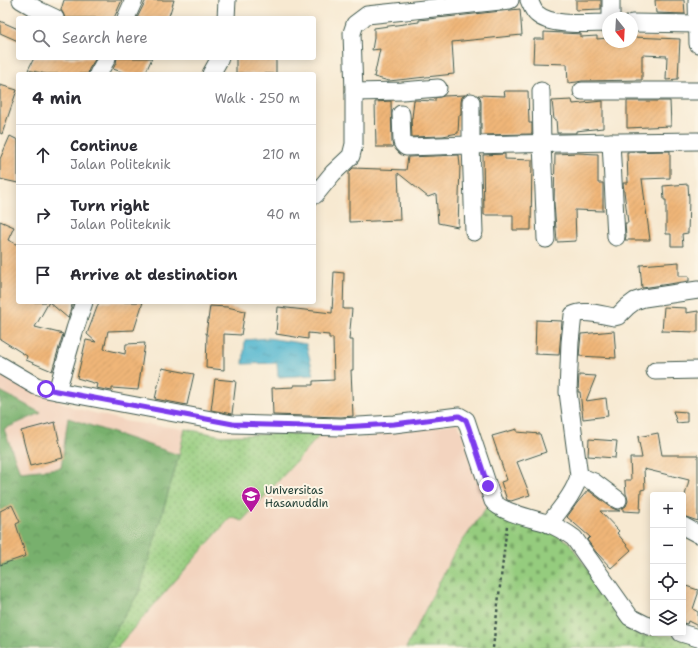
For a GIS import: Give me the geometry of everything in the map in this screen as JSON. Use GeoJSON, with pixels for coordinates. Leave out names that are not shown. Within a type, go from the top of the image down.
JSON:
{"type":"FeatureCollection","features":[{"type":"Feature","properties":{"kind":"street"},"geometry":{"type":"LineString","coordinates":[[22,0],[51,16]]}},
{"type":"Feature","properties":{"kind":"street"},"geometry":{"type":"LineString","coordinates":[[127,16],[134,0]]}},
{"type":"Feature","properties":{"kind":"street"},"geometry":{"type":"LineString","coordinates":[[226,16],[227,0]]}},
{"type":"Feature","properties":{"kind":"street"},"geometry":{"type":"LineString","coordinates":[[316,194],[333,173],[351,156],[354,144],[352,33],[355,24],[367,15],[510,0]]}},
{"type":"Feature","properties":{"kind":"street"},"geometry":{"type":"LineString","coordinates":[[529,0],[535,13],[545,20],[566,23],[602,23]]}},
{"type":"Feature","properties":{"kind":"street"},"geometry":{"type":"LineString","coordinates":[[611,0],[611,12]]}},
{"type":"Feature","properties":{"kind":"street"},"geometry":{"type":"LineString","coordinates":[[697,0],[698,44]]}},
{"type":"Feature","properties":{"kind":"street"},"geometry":{"type":"LineString","coordinates":[[638,23],[698,24]]}},
{"type":"Feature","properties":{"kind":"street"},"geometry":{"type":"LineString","coordinates":[[99,72],[106,60]]}},
{"type":"Feature","properties":{"kind":"street"},"geometry":{"type":"LineString","coordinates":[[212,72],[219,60]]}},
{"type":"Feature","properties":{"kind":"street"},"geometry":{"type":"LineString","coordinates":[[354,92],[402,91],[438,88]]}},
{"type":"Feature","properties":{"kind":"street"},"geometry":{"type":"LineString","coordinates":[[541,91],[546,239]]}},
{"type":"Feature","properties":{"kind":"street"},"geometry":{"type":"LineString","coordinates":[[582,91],[698,91]]}},
{"type":"Feature","properties":{"kind":"street"},"geometry":{"type":"LineString","coordinates":[[471,102],[474,232]]}},
{"type":"Feature","properties":{"kind":"street"},"geometry":{"type":"LineString","coordinates":[[401,114],[402,142],[406,147],[698,141]]}},
{"type":"Feature","properties":{"kind":"street"},"geometry":{"type":"LineString","coordinates":[[611,142],[616,237]]}},
{"type":"Feature","properties":{"kind":"street"},"geometry":{"type":"LineString","coordinates":[[549,524],[572,492],[579,476],[568,392],[570,342],[573,314],[581,312],[616,317],[635,301],[644,298],[698,290]]}},
{"type":"Feature","properties":{"kind":"street"},"geometry":{"type":"LineString","coordinates":[[57,391],[83,304]]}},
{"type":"Feature","properties":{"kind":"street"},"geometry":{"type":"LineString","coordinates":[[0,365],[36,386],[46,389],[233,424],[341,427],[394,424],[459,416],[466,420],[493,501],[496,505],[509,511],[549,524],[566,532],[574,538],[630,617],[650,626]]}},
{"type":"Feature","properties":{"kind":"street"},"geometry":{"type":"LineString","coordinates":[[655,371],[698,370]]}},
{"type":"Feature","properties":{"kind":"street"},"geometry":{"type":"LineString","coordinates":[[579,476],[594,482],[618,500]]}},
{"type":"Feature","properties":{"kind":"street"},"geometry":{"type":"LineString","coordinates":[[686,528],[698,534]]}},
{"type":"Feature","properties":{"kind":"street"},"geometry":{"type":"LineString","coordinates":[[686,635],[698,638]]}},
{"type":"Feature","properties":{"kind":"path"},"geometry":{"type":"LineString","coordinates":[[493,648],[509,511]]}},
{"type":"Feature","properties":{"kind":"shaded area","name":"Universitas Hasanuddin"},"geometry":{"type":"Polygon","coordinates":[[[0,373],[16,383],[75,408],[129,422],[185,429],[223,436],[335,433],[356,439],[458,423],[489,504],[516,523],[533,524],[568,541],[630,630],[643,636],[672,636],[698,648],[0,648],[0,373]]]}},
{"type":"Feature","properties":{"kind":"green space"},"geometry":{"type":"Polygon","coordinates":[[[0,391],[41,413],[4,429],[20,472],[61,468],[68,418],[179,455],[140,590],[105,648],[0,648],[0,391]]]}},
{"type":"Feature","properties":{"kind":"green space"},"geometry":{"type":"Polygon","coordinates":[[[185,429],[223,436],[321,434],[242,521],[231,517],[118,646],[119,648],[105,648],[140,590],[179,455],[185,429]]]}},
{"type":"Feature","properties":{"kind":"green space"},"geometry":{"type":"Polygon","coordinates":[[[489,504],[516,523],[533,524],[568,541],[630,630],[643,636],[644,648],[406,648],[454,553],[489,504]]]}},
{"type":"Feature","properties":{"kind":"green space"},"geometry":{"type":"Polygon","coordinates":[[[643,636],[674,636],[690,640],[698,644],[698,648],[644,648],[643,636]]]}},
{"type":"Feature","properties":{"kind":"water"},"geometry":{"type":"Polygon","coordinates":[[[268,338],[306,344],[314,375],[278,377],[277,363],[243,364],[245,340],[268,338]]]}},
{"type":"Feature","properties":{"kind":"building"},"geometry":{"type":"Polygon","coordinates":[[[64,0],[122,0],[115,16],[64,16],[61,10],[64,0]]]}},
{"type":"Feature","properties":{"kind":"building"},"geometry":{"type":"Polygon","coordinates":[[[146,0],[174,0],[169,16],[138,16],[146,0]]]}},
{"type":"Feature","properties":{"kind":"building"},"geometry":{"type":"Polygon","coordinates":[[[576,0],[601,0],[601,9],[576,10],[576,0]]]}},
{"type":"Feature","properties":{"kind":"building"},"geometry":{"type":"Polygon","coordinates":[[[655,0],[684,0],[685,14],[656,13],[655,0]]]}},
{"type":"Feature","properties":{"kind":"building"},"geometry":{"type":"Polygon","coordinates":[[[520,9],[522,35],[452,42],[454,74],[389,81],[374,77],[380,49],[372,50],[374,28],[419,22],[419,20],[520,9]]]}},
{"type":"Feature","properties":{"kind":"building"},"geometry":{"type":"Polygon","coordinates":[[[0,21],[16,28],[16,40],[0,33],[0,21]]]}},
{"type":"Feature","properties":{"kind":"building"},"geometry":{"type":"Polygon","coordinates":[[[544,32],[581,34],[581,37],[597,36],[597,39],[602,39],[602,48],[638,48],[638,37],[680,39],[678,79],[666,80],[667,56],[642,55],[642,80],[582,81],[568,83],[567,64],[533,63],[534,39],[544,39],[544,32]]]}},
{"type":"Feature","properties":{"kind":"building"},"geometry":{"type":"Polygon","coordinates":[[[33,60],[95,60],[88,72],[37,72],[28,70],[33,60]]]}},
{"type":"Feature","properties":{"kind":"building"},"geometry":{"type":"Polygon","coordinates":[[[117,60],[151,60],[146,72],[122,72],[113,69],[117,60]]]}},
{"type":"Feature","properties":{"kind":"building"},"geometry":{"type":"Polygon","coordinates":[[[236,60],[276,60],[276,72],[236,72],[236,60]]]}},
{"type":"Feature","properties":{"kind":"building"},"geometry":{"type":"Polygon","coordinates":[[[0,85],[16,90],[16,93],[2,134],[0,133],[0,85]]]}},
{"type":"Feature","properties":{"kind":"building"},"geometry":{"type":"Polygon","coordinates":[[[504,91],[528,91],[529,123],[532,123],[532,134],[481,135],[481,102],[478,95],[505,96],[504,91]]]}},
{"type":"Feature","properties":{"kind":"building"},"geometry":{"type":"Polygon","coordinates":[[[465,95],[462,97],[461,102],[461,115],[459,115],[458,133],[443,136],[412,137],[411,118],[414,100],[435,101],[435,98],[444,96],[465,95]]]}},
{"type":"Feature","properties":{"kind":"building"},"geometry":{"type":"Polygon","coordinates":[[[572,100],[573,104],[603,101],[603,128],[576,131],[576,133],[557,133],[552,101],[572,100]]]}},
{"type":"Feature","properties":{"kind":"building"},"geometry":{"type":"Polygon","coordinates":[[[391,101],[393,147],[376,147],[375,102],[391,101]]]}},
{"type":"Feature","properties":{"kind":"building"},"geometry":{"type":"Polygon","coordinates":[[[627,101],[670,101],[671,126],[627,128],[627,101]]]}},
{"type":"Feature","properties":{"kind":"building"},"geometry":{"type":"Polygon","coordinates":[[[10,136],[16,139],[16,183],[0,179],[0,159],[10,136]]]}},
{"type":"Feature","properties":{"kind":"building"},"geometry":{"type":"Polygon","coordinates":[[[670,151],[670,178],[642,179],[650,240],[625,240],[625,223],[628,223],[623,183],[628,183],[627,152],[670,151]]]}},
{"type":"Feature","properties":{"kind":"building"},"geometry":{"type":"Polygon","coordinates":[[[505,154],[505,159],[532,160],[531,230],[513,230],[513,215],[484,215],[483,155],[505,154]]]}},
{"type":"Feature","properties":{"kind":"building"},"geometry":{"type":"Polygon","coordinates":[[[555,154],[598,154],[598,183],[603,183],[603,211],[575,210],[576,241],[557,242],[554,203],[555,154]]]}},
{"type":"Feature","properties":{"kind":"building"},"geometry":{"type":"Polygon","coordinates":[[[459,155],[458,227],[438,223],[436,194],[428,197],[398,173],[400,220],[349,222],[349,172],[353,168],[406,170],[408,157],[459,155]]]}},
{"type":"Feature","properties":{"kind":"building"},"geometry":{"type":"Polygon","coordinates":[[[688,184],[688,233],[682,234],[683,246],[671,246],[671,234],[666,234],[666,200],[664,200],[663,186],[688,184]]]}},
{"type":"Feature","properties":{"kind":"building"},"geometry":{"type":"Polygon","coordinates":[[[0,221],[14,227],[8,240],[16,244],[16,304],[48,304],[35,327],[63,334],[52,371],[26,360],[27,356],[0,339],[0,221]]]}},
{"type":"Feature","properties":{"kind":"building"},"geometry":{"type":"Polygon","coordinates":[[[679,262],[679,276],[689,276],[689,281],[642,288],[640,265],[679,262]]]}},
{"type":"Feature","properties":{"kind":"building"},"geometry":{"type":"Polygon","coordinates":[[[334,272],[344,273],[343,309],[352,309],[349,340],[353,340],[353,370],[351,370],[353,416],[273,415],[272,388],[294,387],[294,385],[313,385],[313,381],[334,380],[333,338],[329,338],[329,335],[308,333],[308,339],[276,334],[278,307],[332,313],[334,272]]]}},
{"type":"Feature","properties":{"kind":"building"},"geometry":{"type":"Polygon","coordinates":[[[51,304],[72,304],[68,318],[51,304]]]}},
{"type":"Feature","properties":{"kind":"building"},"geometry":{"type":"Polygon","coordinates":[[[98,304],[142,304],[134,330],[108,331],[104,349],[125,354],[126,344],[145,343],[138,390],[112,388],[112,391],[96,388],[97,384],[77,378],[86,340],[96,342],[87,334],[98,304]]]}},
{"type":"Feature","properties":{"kind":"building"},"geometry":{"type":"Polygon","coordinates":[[[210,306],[227,307],[245,311],[241,335],[224,334],[224,370],[206,368],[206,334],[210,306]]]}},
{"type":"Feature","properties":{"kind":"building"},"geometry":{"type":"Polygon","coordinates":[[[664,307],[686,308],[686,313],[698,311],[698,332],[662,331],[664,307]]]}},
{"type":"Feature","properties":{"kind":"building"},"geometry":{"type":"Polygon","coordinates":[[[536,320],[562,321],[559,355],[535,354],[536,320]]]}},
{"type":"Feature","properties":{"kind":"building"},"geometry":{"type":"Polygon","coordinates":[[[614,331],[616,358],[579,356],[581,334],[614,331]]]}},
{"type":"Feature","properties":{"kind":"building"},"geometry":{"type":"Polygon","coordinates":[[[162,368],[194,374],[187,405],[155,399],[162,368]]]}},
{"type":"Feature","properties":{"kind":"building"},"geometry":{"type":"Polygon","coordinates":[[[579,375],[596,376],[586,401],[606,398],[608,416],[583,419],[580,392],[578,392],[579,375]]]}},
{"type":"Feature","properties":{"kind":"building"},"geometry":{"type":"Polygon","coordinates":[[[215,379],[236,381],[232,414],[211,410],[215,379]]]}},
{"type":"Feature","properties":{"kind":"building"},"geometry":{"type":"Polygon","coordinates":[[[673,411],[687,412],[687,422],[677,423],[673,411]]]}},
{"type":"Feature","properties":{"kind":"building"},"geometry":{"type":"Polygon","coordinates":[[[55,422],[63,458],[30,466],[21,431],[55,422]]]}},
{"type":"Feature","properties":{"kind":"building"},"geometry":{"type":"Polygon","coordinates":[[[517,429],[517,432],[540,434],[546,452],[517,462],[530,495],[511,501],[507,500],[501,482],[507,480],[492,436],[517,429]]]}},
{"type":"Feature","properties":{"kind":"building"},"geometry":{"type":"Polygon","coordinates":[[[658,433],[662,455],[698,455],[698,521],[686,517],[686,492],[689,480],[644,469],[645,489],[641,490],[640,512],[623,511],[623,508],[626,506],[628,501],[625,480],[631,480],[630,458],[642,458],[638,437],[658,433]]]}},
{"type":"Feature","properties":{"kind":"building"},"geometry":{"type":"Polygon","coordinates":[[[589,439],[617,441],[615,458],[588,456],[589,439]]]}},
{"type":"Feature","properties":{"kind":"building"},"geometry":{"type":"Polygon","coordinates":[[[588,490],[612,508],[620,511],[600,511],[619,531],[617,533],[631,550],[611,568],[587,540],[590,537],[567,517],[588,490]]]}},
{"type":"Feature","properties":{"kind":"building"},"geometry":{"type":"Polygon","coordinates":[[[12,505],[20,522],[16,524],[26,556],[0,565],[0,511],[12,505]]]}},
{"type":"Feature","properties":{"kind":"building"},"geometry":{"type":"Polygon","coordinates":[[[686,586],[698,590],[693,609],[698,612],[698,626],[688,621],[687,624],[686,586]]]}},
{"type":"Feature","properties":{"kind":"place","name":"Universitas Hasanuddin"},"geometry":{"type":"Point","coordinates":[251,513]}},
{"type":"Feature","properties":{"kind":"route"},"geometry":{"type":"LineString","coordinates":[[46,389],[233,424],[341,427],[394,424],[459,416],[466,420],[488,486]]}}]}
